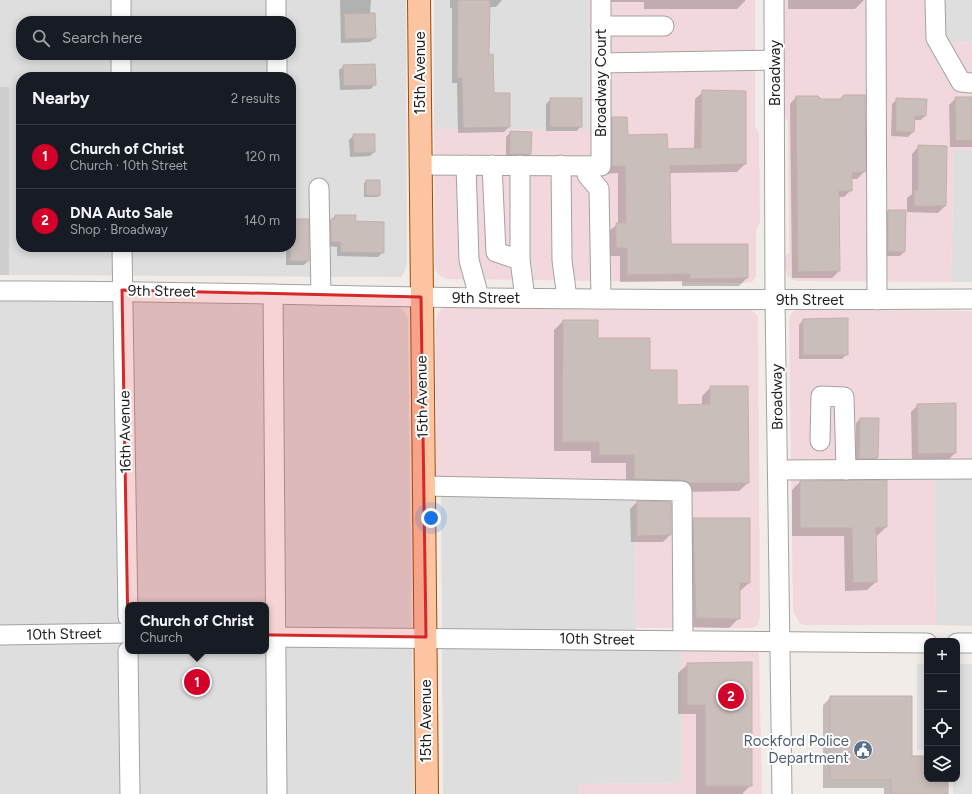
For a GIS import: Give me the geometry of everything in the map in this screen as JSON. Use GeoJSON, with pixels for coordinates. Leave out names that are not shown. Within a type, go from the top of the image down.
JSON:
{"type":"FeatureCollection","features":[{"type":"Feature","properties":{"kind":"main road","name":"15th Avenue"},"geometry":{"type":"LineString","coordinates":[[419,0],[427,794]]}},
{"type":"Feature","properties":{"kind":"street"},"geometry":{"type":"LineString","coordinates":[[121,0],[121,16]]}},
{"type":"Feature","properties":{"kind":"street"},"geometry":{"type":"LineString","coordinates":[[276,0],[276,16]]}},
{"type":"Feature","properties":{"kind":"street","name":"Broadway Court"},"geometry":{"type":"LineString","coordinates":[[594,166],[601,64],[601,0]]}},
{"type":"Feature","properties":{"kind":"street","name":"Broadway"},"geometry":{"type":"LineString","coordinates":[[774,0],[775,300],[782,794]]}},
{"type":"Feature","properties":{"kind":"street"},"geometry":{"type":"LineString","coordinates":[[876,0],[877,300]]}},
{"type":"Feature","properties":{"kind":"street"},"geometry":{"type":"LineString","coordinates":[[935,0],[936,38],[960,82],[972,83]]}},
{"type":"Feature","properties":{"kind":"street"},"geometry":{"type":"LineString","coordinates":[[601,26],[664,26]]}},
{"type":"Feature","properties":{"kind":"street"},"geometry":{"type":"LineString","coordinates":[[121,60],[121,72]]}},
{"type":"Feature","properties":{"kind":"street"},"geometry":{"type":"LineString","coordinates":[[277,60],[277,72]]}},
{"type":"Feature","properties":{"kind":"street"},"geometry":{"type":"LineString","coordinates":[[601,64],[774,60]]}},
{"type":"Feature","properties":{"kind":"street"},"geometry":{"type":"LineString","coordinates":[[420,165],[594,166]]}},
{"type":"Feature","properties":{"kind":"street"},"geometry":{"type":"LineString","coordinates":[[466,165],[469,260],[480,297]]}},
{"type":"Feature","properties":{"kind":"street"},"geometry":{"type":"LineString","coordinates":[[492,165],[496,252],[520,260]]}},
{"type":"Feature","properties":{"kind":"street"},"geometry":{"type":"LineString","coordinates":[[520,165],[520,260],[525,298]]}},
{"type":"Feature","properties":{"kind":"street"},"geometry":{"type":"LineString","coordinates":[[562,165],[562,260],[567,298]]}},
{"type":"Feature","properties":{"kind":"street"},"geometry":{"type":"LineString","coordinates":[[594,166],[587,175],[599,189],[601,299]]}},
{"type":"Feature","properties":{"kind":"street"},"geometry":{"type":"LineString","coordinates":[[319,188],[321,295]]}},
{"type":"Feature","properties":{"kind":"street","name":"16th Avenue"},"geometry":{"type":"LineString","coordinates":[[122,252],[128,602]]}},
{"type":"Feature","properties":{"kind":"street","name":"9th Street"},"geometry":{"type":"LineString","coordinates":[[0,291],[122,290],[421,297],[601,299],[972,299]]}},
{"type":"Feature","properties":{"kind":"street"},"geometry":{"type":"LineString","coordinates":[[273,294],[271,637],[277,794]]}},
{"type":"Feature","properties":{"kind":"street"},"geometry":{"type":"LineString","coordinates":[[820,440],[821,396],[844,397],[846,470]]}},
{"type":"Feature","properties":{"kind":"street"},"geometry":{"type":"LineString","coordinates":[[778,470],[972,469]]}},
{"type":"Feature","properties":{"kind":"street"},"geometry":{"type":"LineString","coordinates":[[424,486],[682,491],[683,640]]}},
{"type":"Feature","properties":{"kind":"street","name":"10th Street"},"geometry":{"type":"LineString","coordinates":[[0,635],[125,633]]}},
{"type":"Feature","properties":{"kind":"street","name":"10th Street"},"geometry":{"type":"LineString","coordinates":[[271,637],[426,637],[924,643]]}},
{"type":"Feature","properties":{"kind":"street"},"geometry":{"type":"LineString","coordinates":[[960,643],[972,643]]}},
{"type":"Feature","properties":{"kind":"street"},"geometry":{"type":"LineString","coordinates":[[128,654],[130,794]]}},
{"type":"Feature","properties":{"kind":"highlighted area"},"geometry":{"type":"Polygon","coordinates":[[[122,290],[421,297],[426,637],[128,633],[122,290]]]}},
{"type":"Feature","properties":{"kind":"shaded area"},"geometry":{"type":"Polygon","coordinates":[[[0,0],[406,0],[407,262],[405,271],[401,277],[9,275],[9,88],[0,87],[0,0]]]}},
{"type":"Feature","properties":{"kind":"shaded area"},"geometry":{"type":"Polygon","coordinates":[[[434,0],[588,0],[590,130],[434,129],[434,0]]]}},
{"type":"Feature","properties":{"kind":"shaded area"},"geometry":{"type":"Polygon","coordinates":[[[588,0],[755,0],[755,127],[759,133],[760,222],[756,230],[756,277],[752,282],[447,279],[440,276],[437,272],[435,265],[434,129],[589,130],[588,0]]]}},
{"type":"Feature","properties":{"kind":"shaded area"},"geometry":{"type":"Polygon","coordinates":[[[784,0],[940,0],[946,43],[972,42],[972,150],[954,150],[951,282],[796,281],[788,277],[783,261],[789,252],[788,122],[784,115],[784,0]]]}},
{"type":"Feature","properties":{"kind":"shaded area"},"geometry":{"type":"Polygon","coordinates":[[[940,0],[972,0],[972,42],[946,43],[940,0]]]}},
{"type":"Feature","properties":{"kind":"shaded area"},"geometry":{"type":"Polygon","coordinates":[[[0,87],[9,87],[9,275],[0,275],[0,87]]]}},
{"type":"Feature","properties":{"kind":"shaded area"},"geometry":{"type":"Polygon","coordinates":[[[954,150],[972,150],[972,282],[951,282],[954,150]]]}},
{"type":"Feature","properties":{"kind":"shaded area"},"geometry":{"type":"Polygon","coordinates":[[[0,300],[399,307],[404,311],[408,318],[414,794],[0,794],[0,300]]]}},
{"type":"Feature","properties":{"kind":"shaded area"},"geometry":{"type":"Polygon","coordinates":[[[452,306],[747,308],[753,311],[758,317],[760,617],[758,625],[752,628],[636,628],[635,485],[436,482],[436,321],[438,313],[443,308],[452,306]]]}},
{"type":"Feature","properties":{"kind":"shaded area"},"geometry":{"type":"Polygon","coordinates":[[[799,309],[972,311],[972,475],[934,476],[936,625],[804,625],[800,623],[793,612],[789,326],[790,316],[793,311],[799,309]]]}},
{"type":"Feature","properties":{"kind":"shaded area"},"geometry":{"type":"Polygon","coordinates":[[[934,475],[972,475],[972,626],[936,625],[934,475]]]}},
{"type":"Feature","properties":{"kind":"shaded area"},"geometry":{"type":"Polygon","coordinates":[[[441,494],[635,496],[636,628],[641,647],[681,648],[681,783],[578,784],[578,794],[443,794],[441,494]]]}},
{"type":"Feature","properties":{"kind":"shaded area"},"geometry":{"type":"Polygon","coordinates":[[[681,648],[756,650],[759,654],[762,794],[578,794],[578,784],[681,783],[681,648]]]}},
{"type":"Feature","properties":{"kind":"shaded area"},"geometry":{"type":"Polygon","coordinates":[[[917,664],[924,664],[924,750],[917,750],[917,664]]]}},
{"type":"Feature","properties":{"kind":"shaded area"},"geometry":{"type":"Polygon","coordinates":[[[960,664],[972,664],[972,794],[953,794],[953,782],[960,782],[960,664]]]}},
{"type":"Feature","properties":{"kind":"building"},"geometry":{"type":"Polygon","coordinates":[[[458,0],[490,0],[489,55],[493,54],[494,93],[510,93],[510,127],[463,128],[462,78],[457,78],[458,0]]]}},
{"type":"Feature","properties":{"kind":"building"},"geometry":{"type":"Polygon","coordinates":[[[375,13],[376,38],[345,39],[344,14],[375,13]]]}},
{"type":"Feature","properties":{"kind":"building"},"geometry":{"type":"Polygon","coordinates":[[[375,64],[376,85],[344,86],[343,65],[375,64]]]}},
{"type":"Feature","properties":{"kind":"building"},"geometry":{"type":"Polygon","coordinates":[[[702,90],[746,91],[746,164],[670,166],[671,244],[748,244],[748,278],[690,279],[690,274],[627,275],[627,248],[616,248],[616,223],[626,223],[625,166],[612,166],[612,117],[627,117],[628,135],[667,134],[668,149],[701,148],[702,90]]]}},
{"type":"Feature","properties":{"kind":"building"},"geometry":{"type":"Polygon","coordinates":[[[844,95],[865,95],[866,169],[865,172],[852,173],[852,191],[839,191],[840,271],[798,272],[796,96],[818,96],[821,99],[840,99],[844,95]]]}},
{"type":"Feature","properties":{"kind":"building"},"geometry":{"type":"Polygon","coordinates":[[[955,97],[972,97],[972,140],[956,141],[955,97]]]}},
{"type":"Feature","properties":{"kind":"building"},"geometry":{"type":"Polygon","coordinates":[[[550,98],[582,98],[582,127],[550,127],[550,98]]]}},
{"type":"Feature","properties":{"kind":"building"},"geometry":{"type":"Polygon","coordinates":[[[896,98],[927,99],[926,116],[915,116],[914,132],[896,132],[896,98]]]}},
{"type":"Feature","properties":{"kind":"building"},"geometry":{"type":"Polygon","coordinates":[[[510,131],[532,132],[531,154],[510,154],[510,131]]]}},
{"type":"Feature","properties":{"kind":"building"},"geometry":{"type":"Polygon","coordinates":[[[353,134],[375,134],[375,152],[354,153],[353,134]]]}},
{"type":"Feature","properties":{"kind":"building"},"geometry":{"type":"Polygon","coordinates":[[[918,145],[947,146],[946,206],[914,206],[914,190],[918,190],[918,145]]]}},
{"type":"Feature","properties":{"kind":"building"},"geometry":{"type":"Polygon","coordinates":[[[366,180],[380,180],[380,196],[366,195],[366,180]]]}},
{"type":"Feature","properties":{"kind":"building"},"geometry":{"type":"Polygon","coordinates":[[[888,210],[906,210],[905,252],[888,252],[888,210]]]}},
{"type":"Feature","properties":{"kind":"building"},"geometry":{"type":"Polygon","coordinates":[[[335,215],[356,215],[355,221],[384,222],[384,253],[341,252],[341,242],[331,242],[331,219],[335,219],[335,215]]]}},
{"type":"Feature","properties":{"kind":"building"},"geometry":{"type":"Polygon","coordinates":[[[296,219],[309,219],[309,261],[290,261],[290,252],[296,252],[296,219]]]}},
{"type":"Feature","properties":{"kind":"building"},"geometry":{"type":"Polygon","coordinates":[[[848,318],[848,355],[803,355],[803,319],[848,318]]]}},
{"type":"Feature","properties":{"kind":"building"},"geometry":{"type":"Polygon","coordinates":[[[563,320],[598,320],[598,338],[650,338],[650,370],[677,370],[677,405],[710,404],[710,386],[748,386],[749,483],[690,483],[682,480],[634,479],[634,455],[599,455],[599,442],[562,442],[563,320]]]}},
{"type":"Feature","properties":{"kind":"building"},"geometry":{"type":"Polygon","coordinates":[[[956,403],[956,453],[918,454],[917,404],[956,403]]]}},
{"type":"Feature","properties":{"kind":"building"},"geometry":{"type":"Polygon","coordinates":[[[860,418],[879,418],[878,458],[859,459],[860,418]]]}},
{"type":"Feature","properties":{"kind":"building"},"geometry":{"type":"Polygon","coordinates":[[[887,480],[887,527],[876,528],[877,582],[853,583],[852,528],[800,528],[800,481],[887,480]]]}},
{"type":"Feature","properties":{"kind":"building"},"geometry":{"type":"Polygon","coordinates":[[[637,501],[671,502],[671,535],[637,536],[637,501]]]}},
{"type":"Feature","properties":{"kind":"building"},"geometry":{"type":"Polygon","coordinates":[[[693,518],[750,518],[750,583],[740,583],[740,619],[696,618],[693,518]]]}},
{"type":"Feature","properties":{"kind":"building"},"geometry":{"type":"Polygon","coordinates":[[[752,662],[752,786],[705,786],[705,705],[687,705],[687,663],[752,662]]]}},
{"type":"Feature","properties":{"kind":"building","name":"Rockford Police Department"},"geometry":{"type":"Polygon","coordinates":[[[830,696],[912,696],[912,756],[924,756],[924,782],[948,782],[948,794],[891,794],[891,780],[830,780],[830,696]]]}},
{"type":"Feature","properties":{"kind":"place","name":"Church of Christ"},"geometry":{"type":"Point","coordinates":[197,682]}},
{"type":"Feature","properties":{"kind":"place","name":"DNA Auto Sale"},"geometry":{"type":"Point","coordinates":[731,696]}},
{"type":"Feature","properties":{"kind":"place","name":"Rockford Police Department"},"geometry":{"type":"Point","coordinates":[863,750]}}]}
